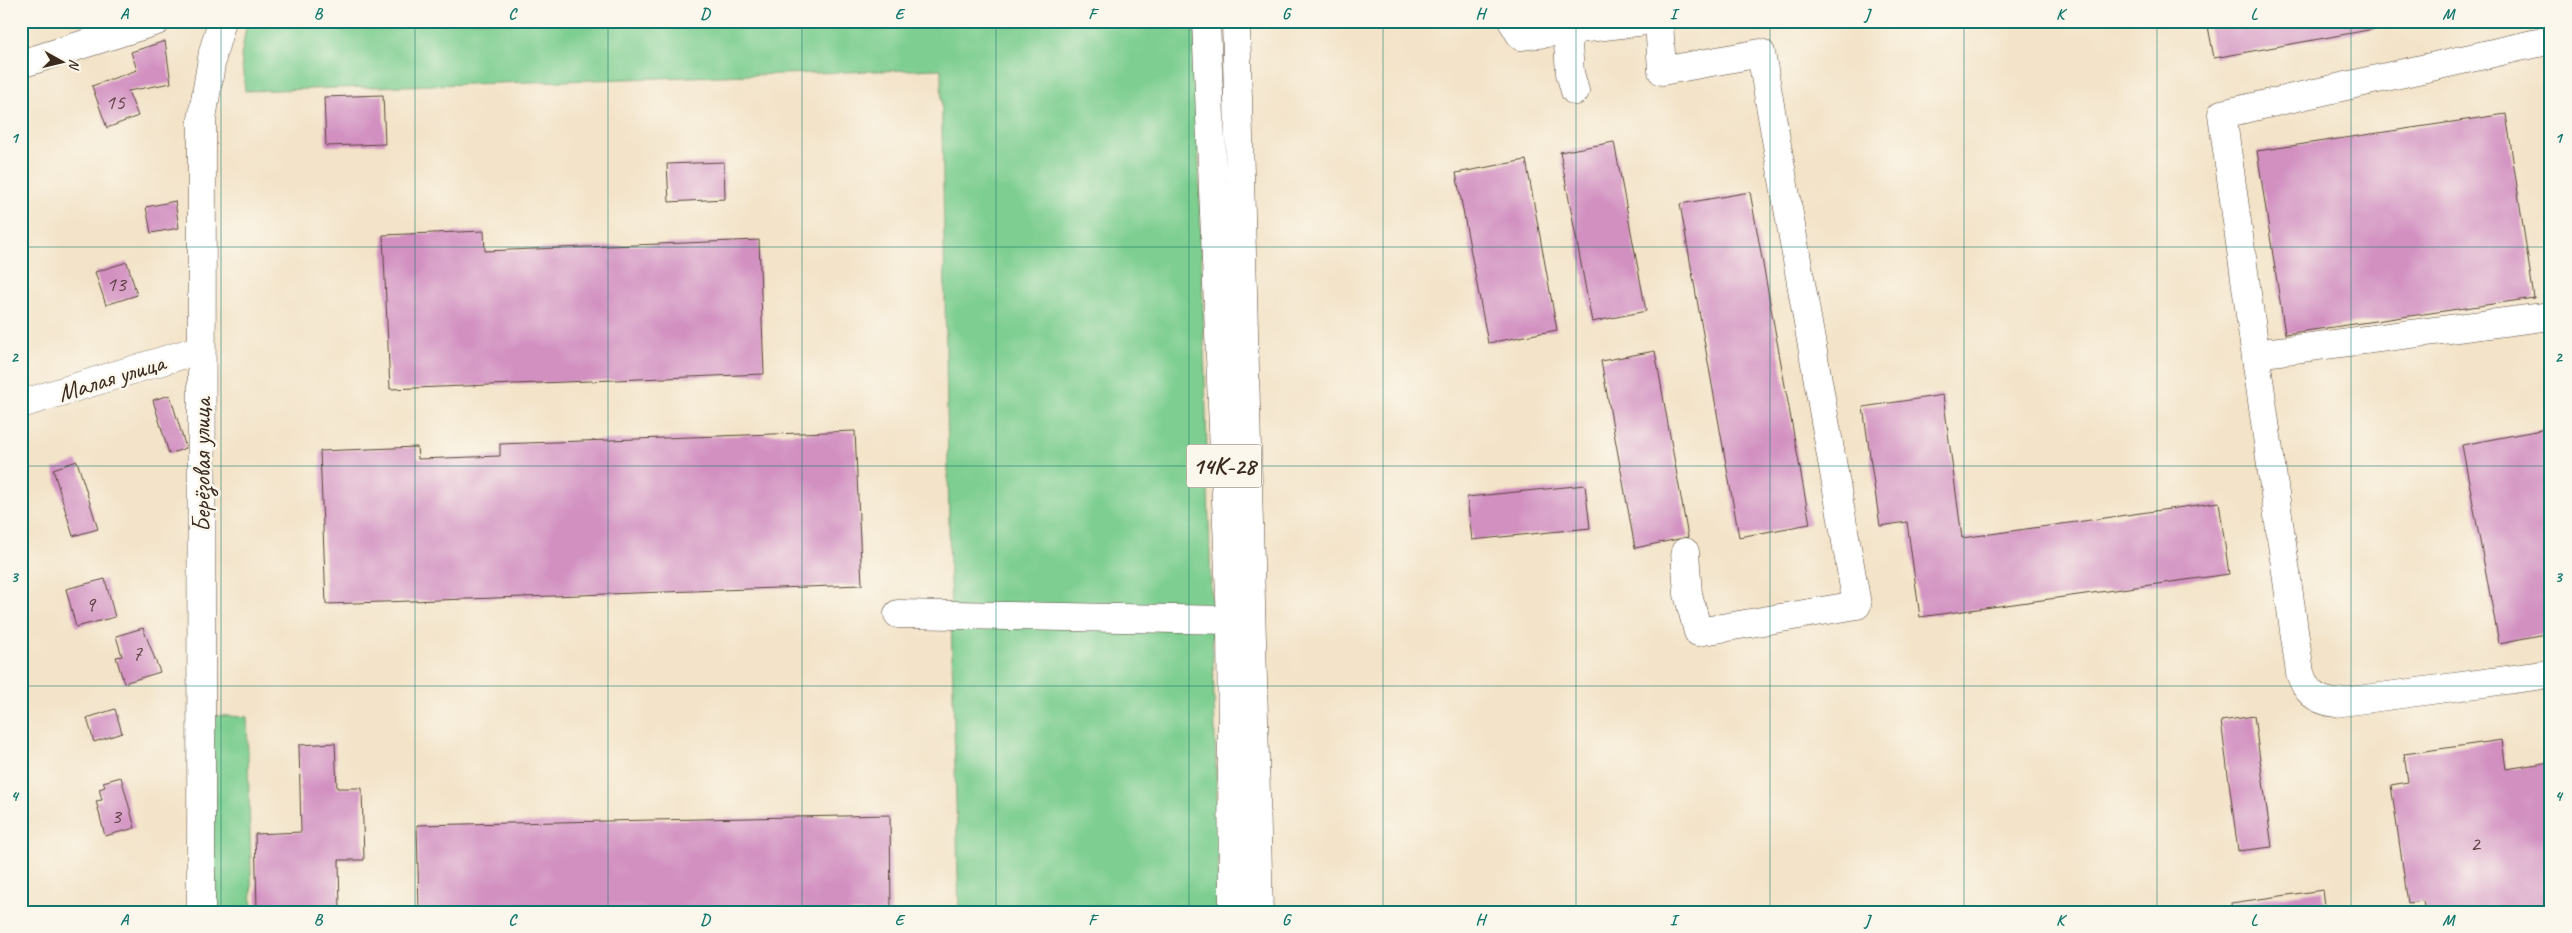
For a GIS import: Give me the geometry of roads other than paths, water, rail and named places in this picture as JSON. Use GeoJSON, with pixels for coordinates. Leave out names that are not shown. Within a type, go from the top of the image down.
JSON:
{"type":"FeatureCollection","features":[{"type":"Feature","properties":{"kind":"main road"},"geometry":{"type":"LineString","coordinates":[[21,64],[157,21]]}},
{"type":"Feature","properties":{"kind":"main road","name":"Берёзовая улица"},"geometry":{"type":"LineString","coordinates":[[201,912],[200,349],[202,119],[213,52],[222,21]]}},
{"type":"Feature","properties":{"kind":"main road","name":"14К-28"},"geometry":{"type":"LineString","coordinates":[[1206,21],[1231,620],[1233,912]]}},
{"type":"Feature","properties":{"kind":"main road","name":"14К-28"},"geometry":{"type":"LineString","coordinates":[[1236,21],[1241,155],[1259,912]]}},
{"type":"Feature","properties":{"kind":"main road"},"geometry":{"type":"LineString","coordinates":[[1512,21],[1521,36],[1646,21]]}},
{"type":"Feature","properties":{"kind":"main road"},"geometry":{"type":"LineString","coordinates":[[1659,21],[1662,71],[1761,53],[1857,605],[1698,632],[1688,594],[1685,552]]}},
{"type":"Feature","properties":{"kind":"main road"},"geometry":{"type":"LineString","coordinates":[[1567,31],[1570,73],[1575,91]]}},
{"type":"Feature","properties":{"kind":"main road"},"geometry":{"type":"LineString","coordinates":[[2551,40],[2222,114],[2300,673],[2304,686],[2312,695],[2322,701],[2335,702],[2551,674]]}},
{"type":"Feature","properties":{"kind":"main road"},"geometry":{"type":"LineString","coordinates":[[2256,354],[2551,316]]}},
{"type":"Feature","properties":{"kind":"main road","name":"Малая улица"},"geometry":{"type":"LineString","coordinates":[[21,404],[200,349]]}},
{"type":"Feature","properties":{"kind":"main road"},"geometry":{"type":"LineString","coordinates":[[898,614],[1231,620]]}}]}
